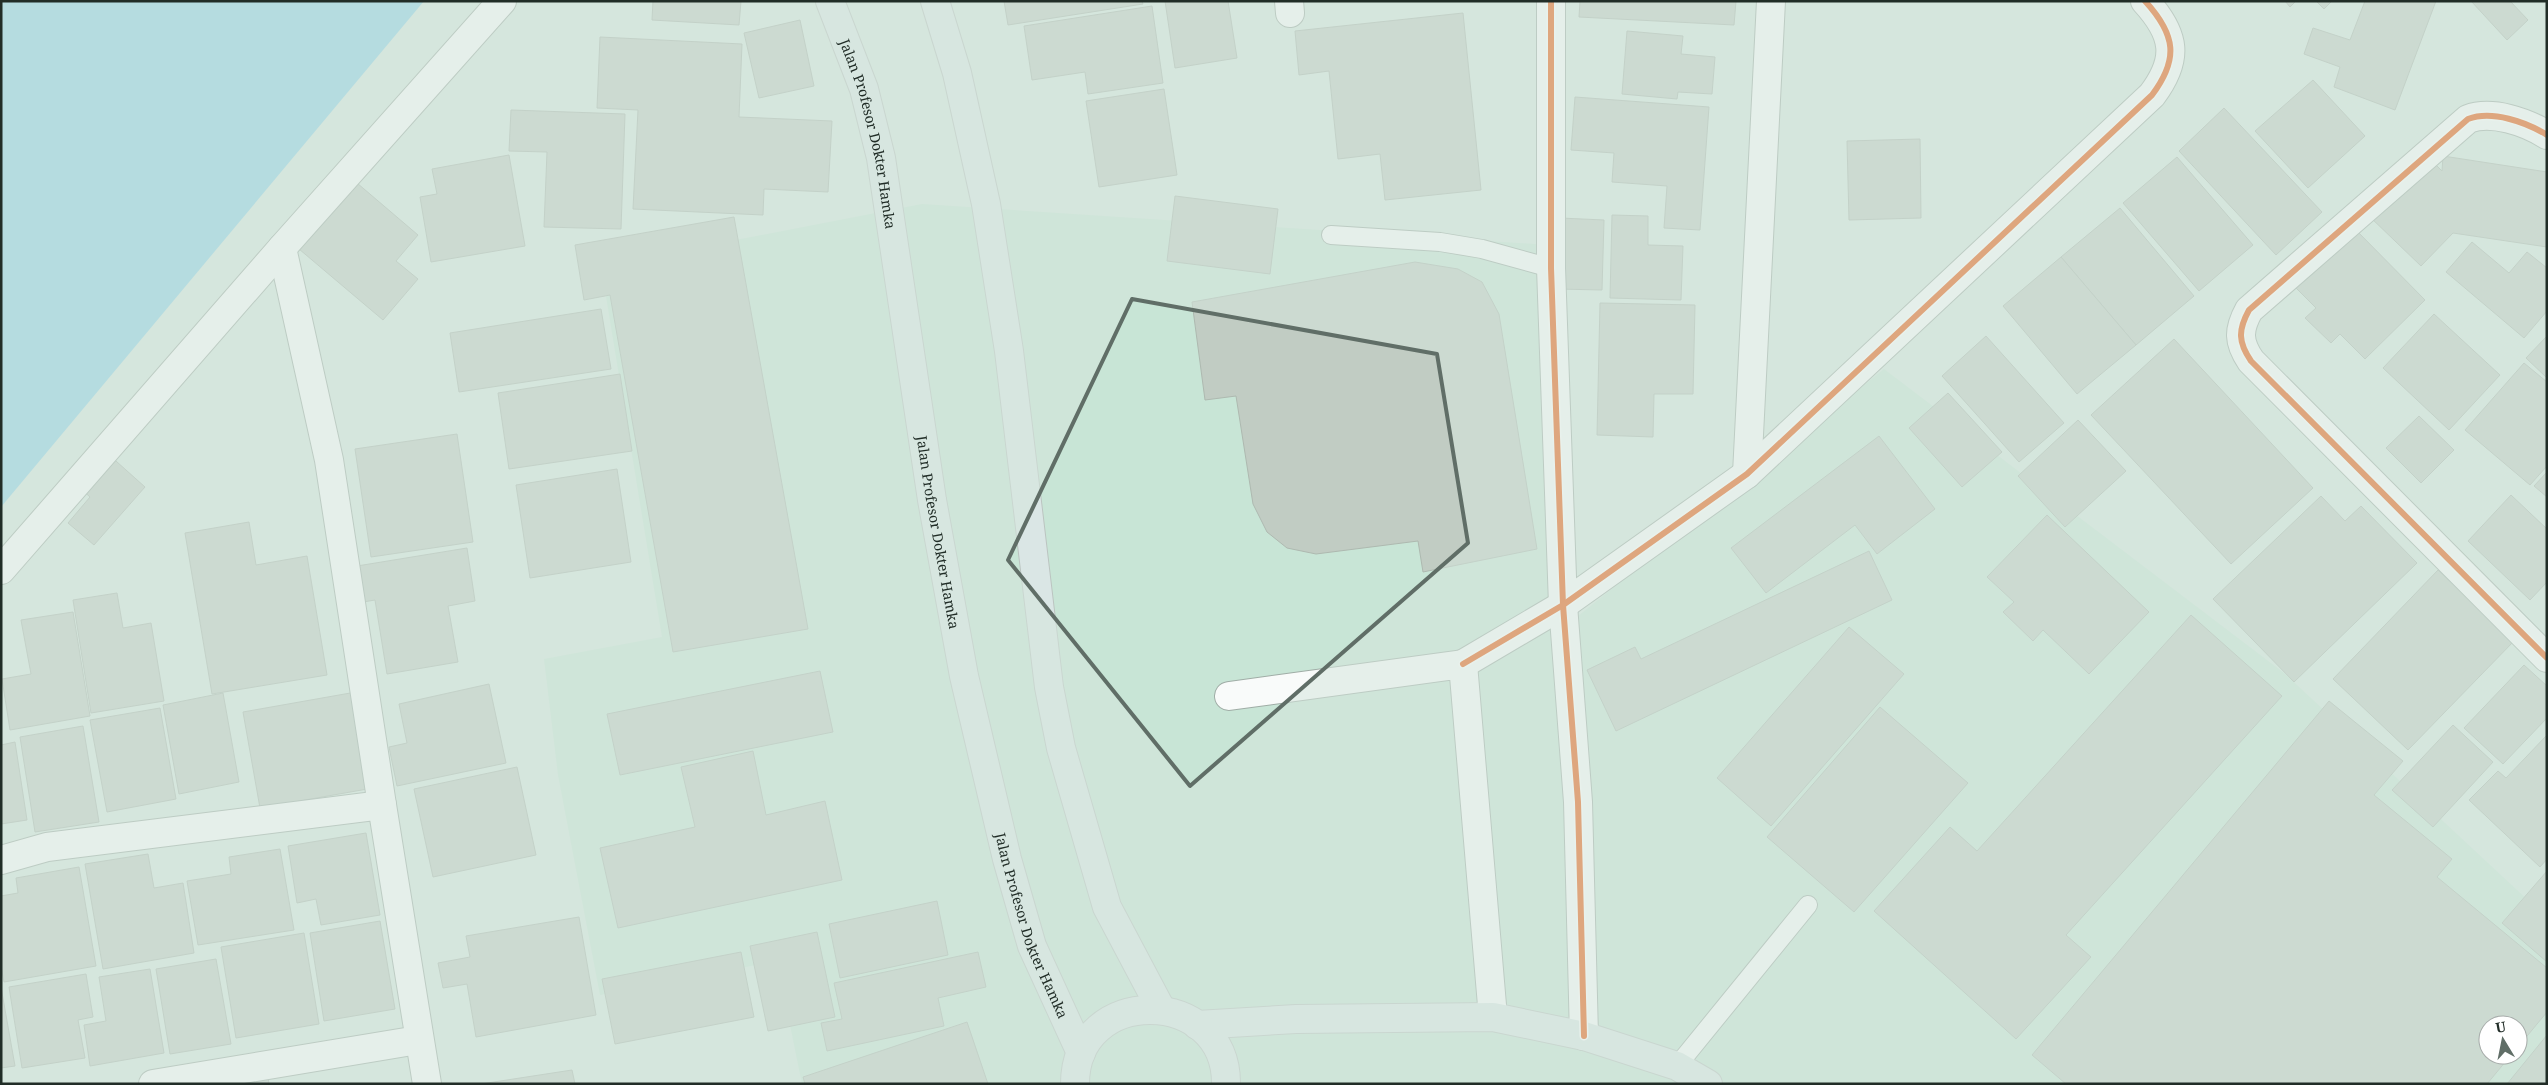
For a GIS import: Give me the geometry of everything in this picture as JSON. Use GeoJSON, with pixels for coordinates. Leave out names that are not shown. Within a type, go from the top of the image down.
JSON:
{"type":"FeatureCollection","features":[{"type":"Feature","properties":{"kind":"main road","name":"Jalan Profesor Dokter Hamka"},"geometry":{"type":"LineString","coordinates":[[830,1],[864,89],[881,158],[932,500],[964,676],[1006,859],[1032,946],[1081,1053]]}},
{"type":"Feature","properties":{"kind":"main road"},"geometry":{"type":"LineString","coordinates":[[934,1],[957,73],[986,204],[1009,351],[1049,687],[1061,748],[1108,907],[1161,1009]]}},
{"type":"Feature","properties":{"kind":"main road"},"geometry":{"type":"LineString","coordinates":[[1075,1084],[1075,1073],[1081,1053],[1091,1036],[1105,1023],[1122,1013],[1142,1009],[1161,1009],[1180,1014],[1197,1024],[1218,1050],[1226,1084]]}},
{"type":"Feature","properties":{"kind":"main road"},"geometry":{"type":"LineString","coordinates":[[1197,1024],[1296,1019],[1493,1017],[1584,1036],[1677,1066],[1708,1084]]}},
{"type":"Feature","properties":{"kind":"street"},"geometry":{"type":"LineString","coordinates":[[1,570],[282,248],[502,1]]}},
{"type":"Feature","properties":{"kind":"street"},"geometry":{"type":"LineString","coordinates":[[1551,1],[1551,268],[1563,605],[1578,802],[1584,1036]]}},
{"type":"Feature","properties":{"kind":"street"},"geometry":{"type":"LineString","coordinates":[[1747,474],[1771,1]]}},
{"type":"Feature","properties":{"kind":"street"},"geometry":{"type":"LineString","coordinates":[[1229,696],[1463,664],[1563,605],[1747,474],[2152,95],[2166,73],[2171,54],[2165,29],[2145,1]]}},
{"type":"Feature","properties":{"kind":"street"},"geometry":{"type":"LineString","coordinates":[[2547,136],[2510,120],[2492,115],[2481,115],[2468,119],[2249,310],[2241,328],[2240,344],[2251,361],[2547,658]]}},
{"type":"Feature","properties":{"kind":"street"},"geometry":{"type":"LineString","coordinates":[[282,248],[329,460],[418,1040],[427,1084]]}},
{"type":"Feature","properties":{"kind":"street"},"geometry":{"type":"LineString","coordinates":[[1463,664],[1493,1017]]}},
{"type":"Feature","properties":{"kind":"street"},"geometry":{"type":"LineString","coordinates":[[1,860],[47,847],[382,805]]}},
{"type":"Feature","properties":{"kind":"street"},"geometry":{"type":"LineString","coordinates":[[152,1084],[418,1040]]}},
{"type":"Feature","properties":{"kind":"lane"},"geometry":{"type":"LineString","coordinates":[[1330,235],[1440,242],[1482,249],[1551,268]]}},
{"type":"Feature","properties":{"kind":"lane"},"geometry":{"type":"LineString","coordinates":[[1677,1066],[1808,905]]}},
{"type":"Feature","properties":{"kind":"highlighted area"},"geometry":{"type":"Polygon","coordinates":[[[1132,299],[1437,354],[1468,543],[1190,786],[1008,560],[1132,299]]]}},
{"type":"Feature","properties":{"kind":"shaded area"},"geometry":{"type":"Polygon","coordinates":[[[922,204],[1549,245],[1567,625],[1884,369],[2284,673],[2547,918],[2547,1084],[802,1084],[777,961],[600,995],[558,775],[544,659],[662,637],[601,266],[922,204]]]}},
{"type":"Feature","properties":{"kind":"water"},"geometry":{"type":"Polygon","coordinates":[[[1,1],[424,1],[1,507],[1,1]]]}},
{"type":"Feature","properties":{"kind":"building"},"geometry":{"type":"Polygon","coordinates":[[[653,1],[741,1],[739,25],[652,20],[653,1]]]}},
{"type":"Feature","properties":{"kind":"building"},"geometry":{"type":"Polygon","coordinates":[[[1004,1],[1142,1],[1143,4],[1008,25],[1004,1]]]}},
{"type":"Feature","properties":{"kind":"building"},"geometry":{"type":"Polygon","coordinates":[[[1165,1],[1228,1],[1237,58],[1175,68],[1165,1]]]}},
{"type":"Feature","properties":{"kind":"building"},"geometry":{"type":"Polygon","coordinates":[[[1580,1],[1736,1],[1734,25],[1579,17],[1580,1]]]}},
{"type":"Feature","properties":{"kind":"building"},"geometry":{"type":"Polygon","coordinates":[[[2285,1],[2296,1],[2290,7],[2285,1]]]}},
{"type":"Feature","properties":{"kind":"building"},"geometry":{"type":"Polygon","coordinates":[[[2316,1],[2332,1],[2324,9],[2316,1]]]}},
{"type":"Feature","properties":{"kind":"building"},"geometry":{"type":"Polygon","coordinates":[[[2365,1],[2436,1],[2395,110],[2334,87],[2340,67],[2304,54],[2313,28],[2350,40],[2365,1]]]}},
{"type":"Feature","properties":{"kind":"building"},"geometry":{"type":"Polygon","coordinates":[[[2471,1],[2510,1],[2528,20],[2507,40],[2471,1]]]}},
{"type":"Feature","properties":{"kind":"building"},"geometry":{"type":"Polygon","coordinates":[[[1152,6],[1163,83],[1088,94],[1085,72],[1032,80],[1024,26],[1152,6]]]}},
{"type":"Feature","properties":{"kind":"building"},"geometry":{"type":"Polygon","coordinates":[[[1463,13],[1481,190],[1385,200],[1380,154],[1338,159],[1329,71],[1299,75],[1295,31],[1463,13]]]}},
{"type":"Feature","properties":{"kind":"building"},"geometry":{"type":"Polygon","coordinates":[[[800,20],[814,86],[759,98],[744,33],[800,20]]]}},
{"type":"Feature","properties":{"kind":"building"},"geometry":{"type":"Polygon","coordinates":[[[1627,31],[1683,36],[1681,54],[1715,57],[1712,94],[1678,92],[1677,99],[1622,94],[1627,31]]]}},
{"type":"Feature","properties":{"kind":"building"},"geometry":{"type":"Polygon","coordinates":[[[600,37],[742,44],[739,117],[832,121],[828,192],[764,189],[763,215],[633,209],[638,110],[597,108],[600,37]]]}},
{"type":"Feature","properties":{"kind":"building"},"geometry":{"type":"Polygon","coordinates":[[[2313,80],[2365,136],[2308,188],[2255,131],[2313,80]]]}},
{"type":"Feature","properties":{"kind":"building"},"geometry":{"type":"Polygon","coordinates":[[[1164,89],[1177,175],[1099,187],[1086,101],[1164,89]]]}},
{"type":"Feature","properties":{"kind":"building"},"geometry":{"type":"Polygon","coordinates":[[[1575,97],[1709,107],[1700,230],[1664,228],[1667,186],[1612,182],[1614,153],[1571,150],[1575,97]]]}},
{"type":"Feature","properties":{"kind":"building"},"geometry":{"type":"Polygon","coordinates":[[[2224,108],[2322,212],[2276,255],[2179,151],[2224,108]]]}},
{"type":"Feature","properties":{"kind":"building"},"geometry":{"type":"Polygon","coordinates":[[[511,110],[625,114],[621,229],[544,227],[547,152],[509,151],[511,110]]]}},
{"type":"Feature","properties":{"kind":"building"},"geometry":{"type":"Polygon","coordinates":[[[1920,139],[1921,218],[1849,220],[1847,141],[1920,139]]]}},
{"type":"Feature","properties":{"kind":"building"},"geometry":{"type":"Polygon","coordinates":[[[509,155],[525,246],[431,262],[420,197],[437,194],[432,169],[509,155]]]}},
{"type":"Feature","properties":{"kind":"building"},"geometry":{"type":"Polygon","coordinates":[[[2443,156],[2547,172],[2547,247],[2453,233],[2421,266],[2369,216],[2428,157],[2442,171],[2443,156]]]}},
{"type":"Feature","properties":{"kind":"building"},"geometry":{"type":"Polygon","coordinates":[[[2177,157],[2253,245],[2199,291],[2123,203],[2177,157]]]}},
{"type":"Feature","properties":{"kind":"building"},"geometry":{"type":"Polygon","coordinates":[[[357,183],[418,235],[396,261],[418,279],[383,320],[299,249],[357,183]]]}},
{"type":"Feature","properties":{"kind":"building"},"geometry":{"type":"Polygon","coordinates":[[[1175,196],[1278,209],[1270,274],[1167,261],[1175,196]]]}},
{"type":"Feature","properties":{"kind":"building"},"geometry":{"type":"Polygon","coordinates":[[[2120,208],[2194,296],[2136,345],[2061,257],[2120,208]]]}},
{"type":"Feature","properties":{"kind":"building"},"geometry":{"type":"Polygon","coordinates":[[[1612,215],[1648,216],[1648,245],[1683,246],[1681,300],[1610,298],[1612,215]]]}},
{"type":"Feature","properties":{"kind":"building"},"geometry":{"type":"Polygon","coordinates":[[[734,217],[808,629],[673,652],[610,295],[584,300],[575,245],[734,217]]]}},
{"type":"Feature","properties":{"kind":"building"},"geometry":{"type":"Polygon","coordinates":[[[1560,218],[1604,220],[1602,290],[1558,289],[1560,218]]]}},
{"type":"Feature","properties":{"kind":"building"},"geometry":{"type":"Polygon","coordinates":[[[2356,230],[2425,300],[2365,359],[2340,334],[2331,343],[2305,318],[2316,308],[2296,288],[2356,230]]]}},
{"type":"Feature","properties":{"kind":"building"},"geometry":{"type":"Polygon","coordinates":[[[2472,242],[2509,273],[2527,252],[2547,268],[2547,311],[2524,338],[2446,272],[2472,242]]]}},
{"type":"Feature","properties":{"kind":"building"},"geometry":{"type":"Polygon","coordinates":[[[2061,257],[2136,345],[2077,394],[2003,306],[2061,257]]]}},
{"type":"Feature","properties":{"kind":"building"},"geometry":{"type":"Polygon","coordinates":[[[1415,262],[1458,269],[1482,282],[1499,314],[1537,549],[1423,572],[1418,541],[1316,554],[1287,548],[1267,532],[1253,504],[1236,396],[1205,400],[1192,302],[1415,262]]]}},
{"type":"Feature","properties":{"kind":"building"},"geometry":{"type":"Polygon","coordinates":[[[1600,303],[1695,305],[1693,394],[1654,394],[1653,437],[1597,435],[1600,303]]]}},
{"type":"Feature","properties":{"kind":"building"},"geometry":{"type":"Polygon","coordinates":[[[601,309],[611,369],[459,392],[450,333],[601,309]]]}},
{"type":"Feature","properties":{"kind":"building"},"geometry":{"type":"Polygon","coordinates":[[[2434,314],[2500,375],[2449,430],[2383,368],[2434,314]]]}},
{"type":"Feature","properties":{"kind":"building"},"geometry":{"type":"Polygon","coordinates":[[[1986,336],[2064,423],[2019,462],[1942,376],[1986,336]]]}},
{"type":"Feature","properties":{"kind":"building"},"geometry":{"type":"Polygon","coordinates":[[[2547,336],[2547,378],[2526,358],[2547,336]]]}},
{"type":"Feature","properties":{"kind":"building"},"geometry":{"type":"Polygon","coordinates":[[[2174,339],[2313,488],[2231,564],[2091,415],[2174,339]]]}},
{"type":"Feature","properties":{"kind":"building"},"geometry":{"type":"Polygon","coordinates":[[[2524,363],[2547,382],[2547,466],[2530,485],[2465,430],[2524,363]]]}},
{"type":"Feature","properties":{"kind":"building"},"geometry":{"type":"Polygon","coordinates":[[[620,374],[632,451],[509,469],[498,393],[620,374]]]}},
{"type":"Feature","properties":{"kind":"building"},"geometry":{"type":"Polygon","coordinates":[[[1948,393],[2002,452],[1962,487],[1909,428],[1948,393]]]}},
{"type":"Feature","properties":{"kind":"building"},"geometry":{"type":"Polygon","coordinates":[[[2419,416],[2454,450],[2421,483],[2386,448],[2419,416]]]}},
{"type":"Feature","properties":{"kind":"building"},"geometry":{"type":"Polygon","coordinates":[[[2078,420],[2126,471],[2065,527],[2018,476],[2078,420]]]}},
{"type":"Feature","properties":{"kind":"building"},"geometry":{"type":"Polygon","coordinates":[[[457,434],[473,542],[371,557],[355,449],[457,434]]]}},
{"type":"Feature","properties":{"kind":"building"},"geometry":{"type":"Polygon","coordinates":[[[1879,436],[1935,509],[1877,554],[1855,525],[1766,593],[1731,548],[1879,436]]]}},
{"type":"Feature","properties":{"kind":"building"},"geometry":{"type":"Polygon","coordinates":[[[107,453],[145,487],[94,545],[68,523],[90,497],[78,486],[107,453]]]}},
{"type":"Feature","properties":{"kind":"building"},"geometry":{"type":"Polygon","coordinates":[[[617,469],[631,562],[530,578],[516,485],[617,469]]]}},
{"type":"Feature","properties":{"kind":"building"},"geometry":{"type":"Polygon","coordinates":[[[2547,472],[2547,497],[2534,486],[2547,472]]]}},
{"type":"Feature","properties":{"kind":"building"},"geometry":{"type":"Polygon","coordinates":[[[2511,495],[2547,529],[2547,582],[2530,600],[2468,541],[2511,495]]]}},
{"type":"Feature","properties":{"kind":"building"},"geometry":{"type":"Polygon","coordinates":[[[2321,496],[2345,521],[2361,506],[2417,563],[2294,682],[2213,599],[2321,496]]]}},
{"type":"Feature","properties":{"kind":"building"},"geometry":{"type":"Polygon","coordinates":[[[2047,515],[2149,612],[2089,674],[2043,630],[2033,641],[2003,612],[2014,602],[1987,577],[2047,515]]]}},
{"type":"Feature","properties":{"kind":"building"},"geometry":{"type":"Polygon","coordinates":[[[249,522],[256,565],[307,556],[327,675],[212,694],[185,533],[249,522]]]}},
{"type":"Feature","properties":{"kind":"building"},"geometry":{"type":"Polygon","coordinates":[[[467,548],[475,601],[448,606],[458,662],[387,674],[375,600],[357,603],[351,567],[467,548]]]}},
{"type":"Feature","properties":{"kind":"building"},"geometry":{"type":"Polygon","coordinates":[[[1869,551],[1892,600],[1616,731],[1587,670],[1635,647],[1641,659],[1869,551]]]}},
{"type":"Feature","properties":{"kind":"building"},"geometry":{"type":"Polygon","coordinates":[[[2438,570],[2514,641],[2408,750],[2333,679],[2438,570]]]}},
{"type":"Feature","properties":{"kind":"building"},"geometry":{"type":"Polygon","coordinates":[[[117,593],[123,628],[151,623],[164,701],[91,713],[73,600],[117,593]]]}},
{"type":"Feature","properties":{"kind":"building"},"geometry":{"type":"Polygon","coordinates":[[[73,612],[90,716],[10,730],[2,679],[31,674],[21,620],[73,612]]]}},
{"type":"Feature","properties":{"kind":"building"},"geometry":{"type":"Polygon","coordinates":[[[2191,615],[2282,696],[2066,935],[2091,957],[2016,1039],[1874,911],[1950,827],[1977,851],[2191,615]]]}},
{"type":"Feature","properties":{"kind":"building"},"geometry":{"type":"Polygon","coordinates":[[[1849,627],[1904,674],[1771,826],[1717,778],[1849,627]]]}},
{"type":"Feature","properties":{"kind":"building"},"geometry":{"type":"Polygon","coordinates":[[[2524,665],[2547,686],[2547,718],[2503,764],[2464,728],[2524,665]]]}},
{"type":"Feature","properties":{"kind":"building"},"geometry":{"type":"Polygon","coordinates":[[[820,671],[833,732],[620,775],[607,714],[820,671]]]}},
{"type":"Feature","properties":{"kind":"building"},"geometry":{"type":"Polygon","coordinates":[[[489,684],[506,763],[397,786],[389,747],[407,743],[399,704],[489,684]]]}},
{"type":"Feature","properties":{"kind":"building"},"geometry":{"type":"Polygon","coordinates":[[[356,692],[373,788],[260,808],[243,712],[356,692]]]}},
{"type":"Feature","properties":{"kind":"building"},"geometry":{"type":"Polygon","coordinates":[[[223,693],[239,782],[179,794],[163,705],[223,693]]]}},
{"type":"Feature","properties":{"kind":"building"},"geometry":{"type":"Polygon","coordinates":[[[2329,701],[2403,761],[2374,795],[2452,859],[2437,877],[2547,968],[2547,1012],[2528,1035],[2528,1015],[2478,1015],[2478,1065],[2503,1065],[2487,1084],[2066,1084],[2032,1055],[2329,701]]]}},
{"type":"Feature","properties":{"kind":"building"},"geometry":{"type":"Polygon","coordinates":[[[1880,707],[1968,783],[1854,912],[1767,837],[1880,707]]]}},
{"type":"Feature","properties":{"kind":"building"},"geometry":{"type":"Polygon","coordinates":[[[160,708],[176,799],[107,812],[90,720],[160,708]]]}},
{"type":"Feature","properties":{"kind":"building"},"geometry":{"type":"Polygon","coordinates":[[[2453,725],[2493,762],[2433,827],[2392,790],[2453,725]]]}},
{"type":"Feature","properties":{"kind":"building"},"geometry":{"type":"Polygon","coordinates":[[[83,726],[99,822],[35,832],[20,737],[83,726]]]}},
{"type":"Feature","properties":{"kind":"building"},"geometry":{"type":"Polygon","coordinates":[[[2547,735],[2547,859],[2540,867],[2469,800],[2498,771],[2506,778],[2547,735]]]}},
{"type":"Feature","properties":{"kind":"building"},"geometry":{"type":"Polygon","coordinates":[[[15,742],[27,820],[1,824],[1,745],[15,742]]]}},
{"type":"Feature","properties":{"kind":"building"},"geometry":{"type":"Polygon","coordinates":[[[753,751],[766,815],[825,801],[842,880],[618,928],[600,848],[695,827],[681,767],[753,751]]]}},
{"type":"Feature","properties":{"kind":"building"},"geometry":{"type":"Polygon","coordinates":[[[517,767],[536,855],[433,877],[414,789],[517,767]]]}},
{"type":"Feature","properties":{"kind":"building"},"geometry":{"type":"Polygon","coordinates":[[[366,833],[380,915],[321,925],[316,899],[297,903],[288,846],[366,833]]]}},
{"type":"Feature","properties":{"kind":"building"},"geometry":{"type":"Polygon","coordinates":[[[280,849],[294,930],[198,945],[187,881],[231,874],[229,857],[280,849]]]}},
{"type":"Feature","properties":{"kind":"building"},"geometry":{"type":"Polygon","coordinates":[[[148,854],[154,888],[183,883],[194,953],[103,969],[85,864],[148,854]]]}},
{"type":"Feature","properties":{"kind":"building"},"geometry":{"type":"Polygon","coordinates":[[[79,867],[96,966],[4,982],[1,966],[1,896],[18,893],[16,878],[79,867]]]}},
{"type":"Feature","properties":{"kind":"building"},"geometry":{"type":"Polygon","coordinates":[[[2547,871],[2547,962],[2502,923],[2547,871]]]}},
{"type":"Feature","properties":{"kind":"building"},"geometry":{"type":"Polygon","coordinates":[[[937,901],[948,955],[840,978],[829,924],[937,901]]]}},
{"type":"Feature","properties":{"kind":"building"},"geometry":{"type":"Polygon","coordinates":[[[579,917],[596,1015],[476,1037],[467,984],[443,988],[438,963],[470,957],[466,936],[579,917]]]}},
{"type":"Feature","properties":{"kind":"building"},"geometry":{"type":"Polygon","coordinates":[[[380,921],[395,1009],[324,1021],[310,933],[380,921]]]}},
{"type":"Feature","properties":{"kind":"building"},"geometry":{"type":"Polygon","coordinates":[[[817,932],[835,1017],[768,1031],[750,946],[817,932]]]}},
{"type":"Feature","properties":{"kind":"building"},"geometry":{"type":"Polygon","coordinates":[[[304,933],[319,1024],[236,1038],[221,947],[304,933]]]}},
{"type":"Feature","properties":{"kind":"building"},"geometry":{"type":"Polygon","coordinates":[[[741,952],[754,1017],[615,1044],[602,979],[741,952]]]}},
{"type":"Feature","properties":{"kind":"building"},"geometry":{"type":"Polygon","coordinates":[[[978,952],[986,987],[938,998],[944,1026],[827,1051],[821,1023],[842,1019],[834,983],[978,952]]]}},
{"type":"Feature","properties":{"kind":"building"},"geometry":{"type":"Polygon","coordinates":[[[216,959],[231,1044],[170,1054],[156,969],[216,959]]]}},
{"type":"Feature","properties":{"kind":"building"},"geometry":{"type":"Polygon","coordinates":[[[150,969],[164,1053],[90,1066],[84,1025],[106,1021],[99,977],[150,969]]]}},
{"type":"Feature","properties":{"kind":"building"},"geometry":{"type":"Polygon","coordinates":[[[86,974],[93,1017],[78,1020],[85,1058],[22,1068],[9,987],[86,974]]]}},
{"type":"Feature","properties":{"kind":"building"},"geometry":{"type":"Polygon","coordinates":[[[1,987],[15,1066],[1,1068],[1,987]]]}},
{"type":"Feature","properties":{"kind":"building"},"geometry":{"type":"Polygon","coordinates":[[[967,1022],[988,1084],[805,1084],[803,1077],[967,1022]]]}},
{"type":"Feature","properties":{"kind":"building"},"geometry":{"type":"Polygon","coordinates":[[[2547,1035],[2547,1084],[2507,1084],[2523,1065],[2528,1065],[2528,1058],[2547,1035]]]}},
{"type":"Feature","properties":{"kind":"building"},"geometry":{"type":"Polygon","coordinates":[[[572,1070],[575,1084],[481,1084],[572,1070]]]}},
{"type":"Feature","properties":{"kind":"building"},"geometry":{"type":"Polygon","coordinates":[[[268,1077],[269,1084],[228,1084],[268,1077]]]}},
{"type":"Feature","properties":{"kind":"cycle path"},"geometry":{"type":"LineString","coordinates":[[1551,1],[1551,268],[1563,605],[1578,802],[1584,1036]]}},
{"type":"Feature","properties":{"kind":"cycle path"},"geometry":{"type":"LineString","coordinates":[[1463,664],[1563,605],[1747,474],[2152,95],[2167,70],[2170,47],[2163,25],[2145,1]]}},
{"type":"Feature","properties":{"kind":"cycle path"},"geometry":{"type":"LineString","coordinates":[[2547,135],[2509,119],[2488,116],[2468,119],[2249,310],[2241,330],[2242,342],[2251,361],[2547,658]]}}]}
